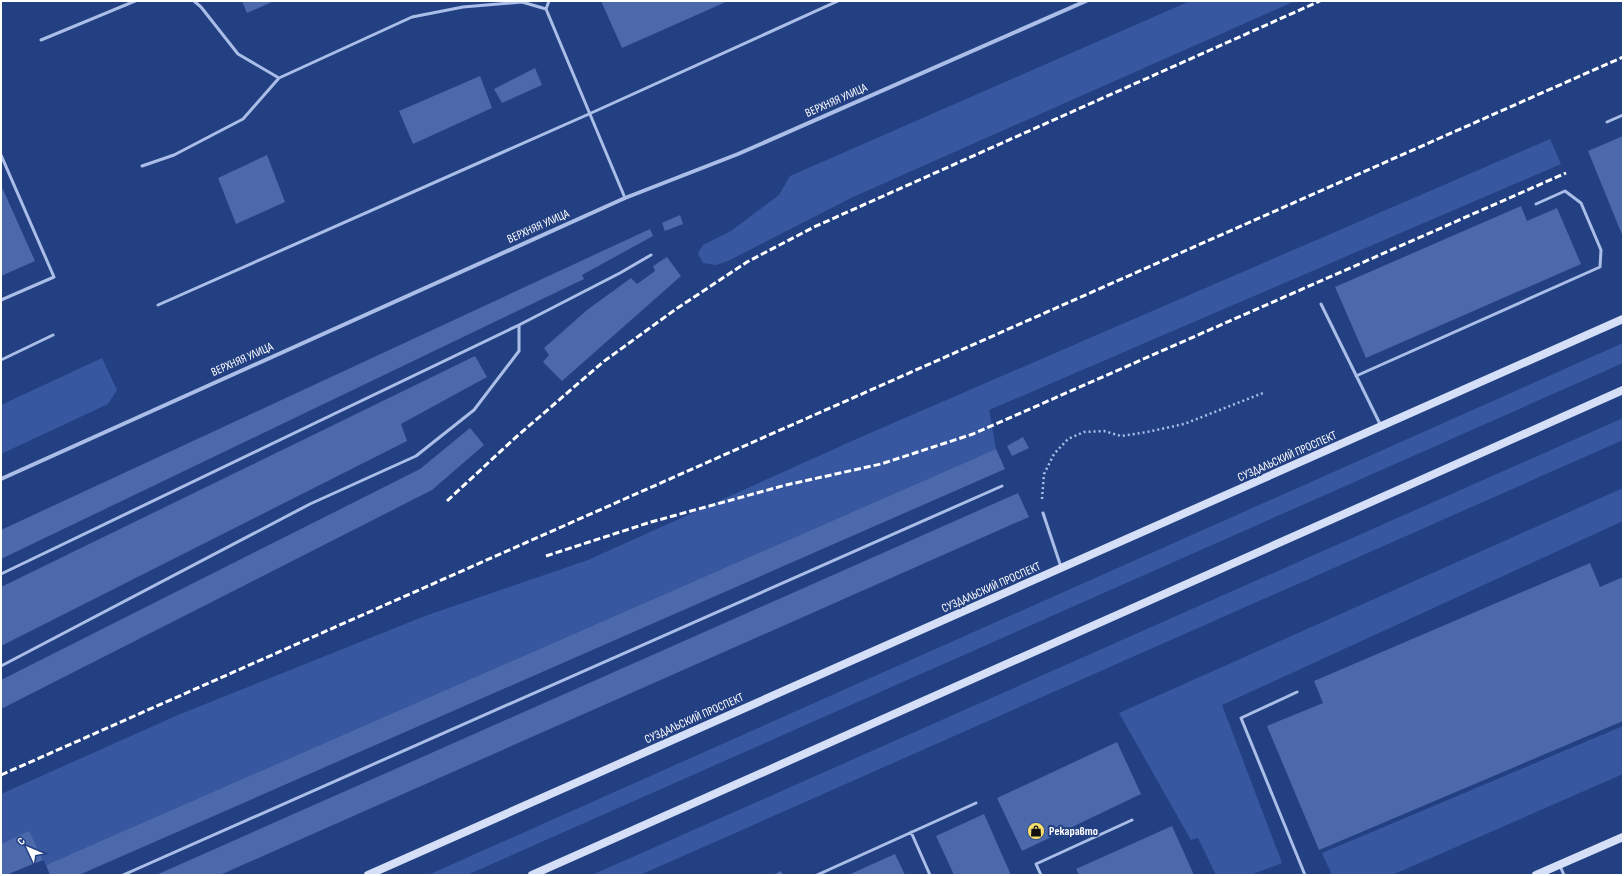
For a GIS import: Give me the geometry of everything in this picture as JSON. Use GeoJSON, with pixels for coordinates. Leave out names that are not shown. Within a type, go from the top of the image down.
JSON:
{"type":"FeatureCollection","features":[{"type":"Feature","properties":{"kind":"main road","name":"СУЗДАЛЬСКИЙ ПРОСПЕКТ"},"geometry":{"type":"LineString","coordinates":[[368,875],[1623,319]]}},
{"type":"Feature","properties":{"kind":"main road"},"geometry":{"type":"LineString","coordinates":[[532,875],[1623,390]]}},
{"type":"Feature","properties":{"kind":"main road"},"geometry":{"type":"LineString","coordinates":[[1536,875],[1623,836]]}},
{"type":"Feature","properties":{"kind":"street","name":"ВЕРХНЯЯ УЛИЦА"},"geometry":{"type":"LineString","coordinates":[[1,479],[625,198],[738,154],[1086,1]]}},
{"type":"Feature","properties":{"kind":"lane"},"geometry":{"type":"LineString","coordinates":[[40,40],[135,1]]}},
{"type":"Feature","properties":{"kind":"lane"},"geometry":{"type":"LineString","coordinates":[[194,1],[201,7],[238,54],[279,78]]}},
{"type":"Feature","properties":{"kind":"lane"},"geometry":{"type":"LineString","coordinates":[[549,1],[546,9],[625,198]]}},
{"type":"Feature","properties":{"kind":"lane"},"geometry":{"type":"LineString","coordinates":[[158,305],[589,114],[838,1]]}},
{"type":"Feature","properties":{"kind":"lane"},"geometry":{"type":"LineString","coordinates":[[142,166],[174,155],[243,119],[279,78],[412,18],[463,8],[522,2],[546,9]]}},
{"type":"Feature","properties":{"kind":"lane"},"geometry":{"type":"LineString","coordinates":[[1607,122],[1623,115]]}},
{"type":"Feature","properties":{"kind":"lane"},"geometry":{"type":"LineString","coordinates":[[1,156],[54,277],[1,300]]}},
{"type":"Feature","properties":{"kind":"lane"},"geometry":{"type":"LineString","coordinates":[[1356,376],[1600,267],[1601,250],[1581,202],[1565,192],[1536,204]]}},
{"type":"Feature","properties":{"kind":"lane"},"geometry":{"type":"LineString","coordinates":[[1,574],[519,325],[652,255]]}},
{"type":"Feature","properties":{"kind":"lane"},"geometry":{"type":"LineString","coordinates":[[1321,304],[1382,427]]}},
{"type":"Feature","properties":{"kind":"lane"},"geometry":{"type":"LineString","coordinates":[[1,666],[310,504],[416,456],[474,410],[519,351],[519,325]]}},
{"type":"Feature","properties":{"kind":"lane"},"geometry":{"type":"LineString","coordinates":[[1,360],[53,335]]}},
{"type":"Feature","properties":{"kind":"lane"},"geometry":{"type":"LineString","coordinates":[[123,875],[1002,486]]}},
{"type":"Feature","properties":{"kind":"lane"},"geometry":{"type":"LineString","coordinates":[[1043,513],[1061,569]]}},
{"type":"Feature","properties":{"kind":"lane"},"geometry":{"type":"LineString","coordinates":[[1297,692],[1241,718],[1305,875]]}},
{"type":"Feature","properties":{"kind":"lane"},"geometry":{"type":"LineString","coordinates":[[817,875],[976,803]]}},
{"type":"Feature","properties":{"kind":"lane"},"geometry":{"type":"LineString","coordinates":[[1041,875],[1036,864],[1132,820]]}},
{"type":"Feature","properties":{"kind":"lane"},"geometry":{"type":"LineString","coordinates":[[911,832],[930,875]]}},
{"type":"Feature","properties":{"kind":"lane"},"geometry":{"type":"LineString","coordinates":[[1559,865],[1564,875]]}},
{"type":"Feature","properties":{"kind":"path"},"geometry":{"type":"LineString","coordinates":[[1043,513],[1041,495],[1044,474],[1054,454],[1068,439],[1084,432],[1104,431],[1121,436],[1184,424],[1263,393]]}},
{"type":"Feature","properties":{"kind":"shaded area"},"geometry":{"type":"Polygon","coordinates":[[[1190,1],[1295,1],[853,197],[728,261],[716,265],[703,263],[698,253],[703,245],[731,231],[779,195],[790,176],[1190,1]]]}},
{"type":"Feature","properties":{"kind":"shaded area"},"geometry":{"type":"Polygon","coordinates":[[[1550,139],[1561,164],[989,410],[996,449],[46,865],[29,832],[1,844],[1,794],[178,715],[425,616],[588,560],[861,437],[1550,139]]]}},
{"type":"Feature","properties":{"kind":"shaded area"},"geometry":{"type":"Polygon","coordinates":[[[1623,343],[1623,363],[467,875],[428,875],[1623,343]]]}},
{"type":"Feature","properties":{"kind":"shaded area"},"geometry":{"type":"Polygon","coordinates":[[[102,358],[117,390],[108,404],[1,454],[1,405],[102,358]]]}},
{"type":"Feature","properties":{"kind":"shaded area"},"geometry":{"type":"Polygon","coordinates":[[[1623,418],[1623,440],[640,875],[592,875],[1623,418]]]}},
{"type":"Feature","properties":{"kind":"shaded area"},"geometry":{"type":"Polygon","coordinates":[[[1623,488],[1623,521],[1222,705],[1282,863],[1250,875],[1216,875],[1198,838],[1191,840],[1119,713],[1623,488]]]}},
{"type":"Feature","properties":{"kind":"shaded area"},"geometry":{"type":"Polygon","coordinates":[[[1623,726],[1623,774],[1392,875],[1332,875],[1322,853],[1623,726]]]}},
{"type":"Feature","properties":{"kind":"building"},"geometry":{"type":"Polygon","coordinates":[[[242,1],[274,1],[247,13],[242,1]]]}},
{"type":"Feature","properties":{"kind":"building"},"geometry":{"type":"Polygon","coordinates":[[[601,1],[728,1],[622,48],[601,1]]]}},
{"type":"Feature","properties":{"kind":"building"},"geometry":{"type":"Polygon","coordinates":[[[535,68],[542,85],[502,103],[494,89],[535,68]]]}},
{"type":"Feature","properties":{"kind":"building"},"geometry":{"type":"Polygon","coordinates":[[[480,76],[492,108],[413,144],[399,111],[480,76]]]}},
{"type":"Feature","properties":{"kind":"building"},"geometry":{"type":"Polygon","coordinates":[[[1623,136],[1623,237],[1588,151],[1623,136]]]}},
{"type":"Feature","properties":{"kind":"building"},"geometry":{"type":"Polygon","coordinates":[[[267,155],[285,202],[236,224],[218,178],[267,155]]]}},
{"type":"Feature","properties":{"kind":"building"},"geometry":{"type":"Polygon","coordinates":[[[1,185],[35,261],[1,276],[1,185]]]}},
{"type":"Feature","properties":{"kind":"building"},"geometry":{"type":"Polygon","coordinates":[[[1521,206],[1527,221],[1557,208],[1581,264],[1366,358],[1335,287],[1521,206]]]}},
{"type":"Feature","properties":{"kind":"building"},"geometry":{"type":"Polygon","coordinates":[[[680,215],[683,224],[665,231],[662,223],[680,215]]]}},
{"type":"Feature","properties":{"kind":"building"},"geometry":{"type":"Polygon","coordinates":[[[650,229],[653,236],[582,275],[584,279],[1,559],[1,530],[650,229]]]}},
{"type":"Feature","properties":{"kind":"building"},"geometry":{"type":"Polygon","coordinates":[[[667,257],[681,276],[562,381],[543,362],[549,355],[544,348],[587,310],[631,278],[637,284],[655,271],[653,266],[667,257]]]}},
{"type":"Feature","properties":{"kind":"building"},"geometry":{"type":"Polygon","coordinates":[[[475,356],[487,377],[401,424],[407,441],[1,646],[1,587],[475,356]]]}},
{"type":"Feature","properties":{"kind":"building"},"geometry":{"type":"Polygon","coordinates":[[[470,428],[484,445],[432,490],[1,709],[1,680],[420,469],[470,428]]]}},
{"type":"Feature","properties":{"kind":"building"},"geometry":{"type":"Polygon","coordinates":[[[1023,437],[1029,448],[1012,456],[1007,446],[1023,437]]]}},
{"type":"Feature","properties":{"kind":"building"},"geometry":{"type":"Polygon","coordinates":[[[996,449],[1005,469],[79,875],[50,875],[46,865],[996,449]]]}},
{"type":"Feature","properties":{"kind":"building"},"geometry":{"type":"Polygon","coordinates":[[[1018,493],[1029,517],[220,875],[156,875],[1018,493]]]}},
{"type":"Feature","properties":{"kind":"building"},"geometry":{"type":"Polygon","coordinates":[[[1590,563],[1600,587],[1623,577],[1623,721],[1319,850],[1267,726],[1323,703],[1314,681],[1590,563]]]}},
{"type":"Feature","properties":{"kind":"building"},"geometry":{"type":"Polygon","coordinates":[[[1117,742],[1141,794],[1022,851],[997,798],[1117,742]]]}},
{"type":"Feature","properties":{"kind":"building"},"geometry":{"type":"Polygon","coordinates":[[[984,814],[1011,875],[954,875],[936,836],[984,814]]]}},
{"type":"Feature","properties":{"kind":"building"},"geometry":{"type":"Polygon","coordinates":[[[1172,826],[1194,875],[1079,875],[1076,869],[1172,826]]]}},
{"type":"Feature","properties":{"kind":"building"},"geometry":{"type":"Polygon","coordinates":[[[29,831],[43,860],[6,875],[1,875],[1,844],[29,831]]]}},
{"type":"Feature","properties":{"kind":"building"},"geometry":{"type":"Polygon","coordinates":[[[895,854],[905,875],[848,875],[895,854]]]}},
{"type":"Feature","properties":{"kind":"building"},"geometry":{"type":"Polygon","coordinates":[[[781,871],[783,875],[773,875],[781,871]]]}},
{"type":"Feature","properties":{"kind":"railway"},"geometry":{"type":"LineString","coordinates":[[447,501],[515,438],[603,362],[676,309],[747,262],[814,227],[1320,1]]}},
{"type":"Feature","properties":{"kind":"railway"},"geometry":{"type":"LineString","coordinates":[[1,775],[1623,57]]}},
{"type":"Feature","properties":{"kind":"railway"},"geometry":{"type":"LineString","coordinates":[[546,556],[651,522],[786,485],[881,464],[973,434],[1566,173]]}},
{"type":"Feature","properties":{"kind":"place","name":"Рекаравто"},"geometry":{"type":"Point","coordinates":[1036,831]}}]}
